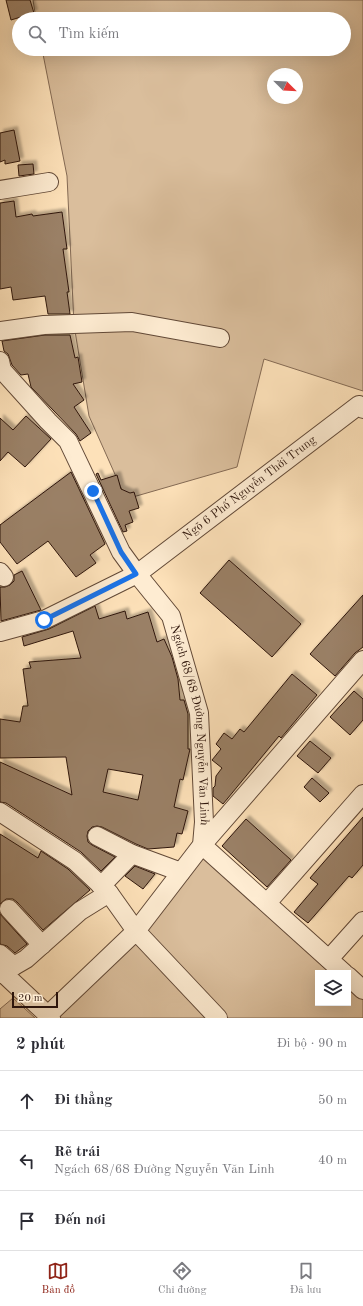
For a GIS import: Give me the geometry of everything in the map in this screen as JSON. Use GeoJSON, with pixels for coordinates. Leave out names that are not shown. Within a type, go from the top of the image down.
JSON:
{"type":"FeatureCollection","features":[{"type":"Feature","properties":{"kind":"street"},"geometry":{"type":"LineString","coordinates":[[0,190],[49,182]]}},
{"type":"Feature","properties":{"kind":"street"},"geometry":{"type":"LineString","coordinates":[[0,331],[44,325],[132,322],[220,338]]}},
{"type":"Feature","properties":{"kind":"street","name":"Ngách 68/68 Đường Nguyễn Văn Linh"},"geometry":{"type":"LineString","coordinates":[[1,370],[68,441],[121,552],[136,574],[171,616],[199,713],[204,822],[202,845]]}},
{"type":"Feature","properties":{"kind":"street","name":"Ngõ 6 Phố Nguyễn Thời Trung"},"geometry":{"type":"LineString","coordinates":[[136,574],[359,405],[363,409]]}},
{"type":"Feature","properties":{"kind":"street"},"geometry":{"type":"LineString","coordinates":[[0,632],[44,620],[136,574]]}},
{"type":"Feature","properties":{"kind":"street"},"geometry":{"type":"LineString","coordinates":[[0,954],[5,971],[50,1016],[136,931],[202,845],[363,660]]}},
{"type":"Feature","properties":{"kind":"street"},"geometry":{"type":"LineString","coordinates":[[267,903],[363,794]]}},
{"type":"Feature","properties":{"kind":"street"},"geometry":{"type":"LineString","coordinates":[[0,812],[75,861],[105,889],[136,931],[218,1018]]}},
{"type":"Feature","properties":{"kind":"street"},"geometry":{"type":"LineString","coordinates":[[97,836],[132,854],[181,872]]}},
{"type":"Feature","properties":{"kind":"street"},"geometry":{"type":"LineString","coordinates":[[202,845],[341,970]]}},
{"type":"Feature","properties":{"kind":"street"},"geometry":{"type":"LineString","coordinates":[[5,971],[26,959],[105,889],[132,854]]}},
{"type":"Feature","properties":{"kind":"street"},"geometry":{"type":"LineString","coordinates":[[9,909],[42,945]]}},
{"type":"Feature","properties":{"kind":"street"},"geometry":{"type":"LineString","coordinates":[[329,959],[363,921]]}},
{"type":"Feature","properties":{"kind":"street"},"geometry":{"type":"LineString","coordinates":[[351,979],[363,990]]}},
{"type":"Feature","properties":{"kind":"shaded area"},"geometry":{"type":"Polygon","coordinates":[[[33,0],[363,0],[363,391],[264,359],[237,467],[126,499],[89,416],[74,325],[67,176],[43,56],[351,56],[351,12],[35,12],[33,0]]]}},
{"type":"Feature","properties":{"kind":"shaded area"},"geometry":{"type":"Polygon","coordinates":[[[202,845],[341,970],[315,970],[315,1006],[351,1006],[351,979],[363,990],[363,1018],[51,1018],[202,845]]]}},
{"type":"Feature","properties":{"kind":"shaded area"},"geometry":{"type":"Polygon","coordinates":[[[13,998],[35,1018],[0,1018],[0,1009],[13,998]]]}},
{"type":"Feature","properties":{"kind":"building"},"geometry":{"type":"Polygon","coordinates":[[[6,0],[30,0],[34,12],[12,12],[11,20],[6,0]]]}},
{"type":"Feature","properties":{"kind":"building"},"geometry":{"type":"Polygon","coordinates":[[[14,130],[20,161],[5,164],[5,160],[0,162],[0,133],[14,130]]]}},
{"type":"Feature","properties":{"kind":"building"},"geometry":{"type":"Polygon","coordinates":[[[33,164],[34,174],[19,176],[18,165],[33,164]]]}},
{"type":"Feature","properties":{"kind":"building"},"geometry":{"type":"Polygon","coordinates":[[[14,201],[16,217],[32,214],[33,216],[62,212],[67,249],[63,249],[69,292],[67,292],[70,314],[48,314],[45,296],[13,300],[11,287],[0,289],[0,203],[14,201]]]}},
{"type":"Feature","properties":{"kind":"building"},"geometry":{"type":"Polygon","coordinates":[[[45,335],[70,335],[75,358],[78,357],[82,382],[73,384],[84,400],[74,407],[91,433],[80,441],[76,434],[31,387],[28,374],[21,375],[12,365],[8,354],[4,351],[2,341],[45,335]]]}},
{"type":"Feature","properties":{"kind":"building"},"geometry":{"type":"Polygon","coordinates":[[[26,416],[51,439],[25,467],[8,452],[0,461],[0,418],[13,430],[26,416]]]}},
{"type":"Feature","properties":{"kind":"building"},"geometry":{"type":"Polygon","coordinates":[[[71,472],[105,544],[90,555],[96,563],[76,577],[48,541],[17,564],[0,542],[0,525],[71,472]]]}},
{"type":"Feature","properties":{"kind":"building"},"geometry":{"type":"Polygon","coordinates":[[[98,473],[101,480],[117,475],[121,489],[130,493],[134,492],[139,508],[129,511],[133,522],[125,525],[127,531],[123,532],[96,474],[98,473]]]}},
{"type":"Feature","properties":{"kind":"building"},"geometry":{"type":"Polygon","coordinates":[[[229,560],[301,624],[272,657],[200,593],[229,560]]]}},
{"type":"Feature","properties":{"kind":"building"},"geometry":{"type":"Polygon","coordinates":[[[22,571],[41,610],[1,621],[0,587],[10,585],[14,581],[14,575],[22,571]]]}},
{"type":"Feature","properties":{"kind":"building"},"geometry":{"type":"Polygon","coordinates":[[[363,595],[363,647],[355,653],[335,676],[310,654],[363,595]]]}},
{"type":"Feature","properties":{"kind":"building"},"geometry":{"type":"Polygon","coordinates":[[[95,606],[99,619],[125,611],[127,619],[148,612],[157,642],[164,639],[172,657],[178,679],[180,700],[184,700],[188,714],[188,749],[190,749],[183,780],[180,779],[174,807],[188,811],[182,834],[177,833],[174,847],[148,849],[102,827],[92,827],[88,831],[88,842],[115,857],[101,871],[81,852],[6,803],[0,802],[0,762],[72,795],[66,757],[0,758],[0,719],[20,722],[23,706],[28,706],[23,669],[31,668],[29,662],[81,658],[73,631],[24,646],[22,637],[49,629],[95,606]],[[108,769],[103,792],[138,800],[143,775],[108,769]]]}},
{"type":"Feature","properties":{"kind":"building"},"geometry":{"type":"Polygon","coordinates":[[[292,674],[317,695],[281,738],[279,736],[223,804],[213,796],[216,776],[222,768],[212,760],[221,749],[216,744],[224,733],[232,739],[240,729],[244,732],[292,674]]]}},
{"type":"Feature","properties":{"kind":"building"},"geometry":{"type":"Polygon","coordinates":[[[354,691],[363,699],[363,720],[350,735],[330,717],[354,691]]]}},
{"type":"Feature","properties":{"kind":"building"},"geometry":{"type":"Polygon","coordinates":[[[310,741],[331,758],[318,773],[297,756],[310,741]]]}},
{"type":"Feature","properties":{"kind":"building"},"geometry":{"type":"Polygon","coordinates":[[[312,778],[329,793],[320,802],[304,787],[312,778]]]}},
{"type":"Feature","properties":{"kind":"building"},"geometry":{"type":"Polygon","coordinates":[[[363,817],[363,865],[352,878],[349,876],[308,923],[294,912],[318,884],[310,878],[363,817]]]}},
{"type":"Feature","properties":{"kind":"building"},"geometry":{"type":"Polygon","coordinates":[[[246,819],[291,860],[267,887],[222,846],[246,819]]]}},
{"type":"Feature","properties":{"kind":"building"},"geometry":{"type":"Polygon","coordinates":[[[0,834],[38,858],[41,851],[68,869],[90,890],[43,930],[13,899],[6,899],[0,904],[0,834]]]}},
{"type":"Feature","properties":{"kind":"building"},"geometry":{"type":"Polygon","coordinates":[[[135,866],[155,874],[143,889],[125,876],[135,866]]]}},
{"type":"Feature","properties":{"kind":"building"},"geometry":{"type":"Polygon","coordinates":[[[0,914],[27,944],[15,953],[7,946],[0,944],[0,914]]]}},
{"type":"Feature","properties":{"kind":"route"},"geometry":{"type":"LineString","coordinates":[[44,620],[136,574],[121,552],[93,491]]}}]}
